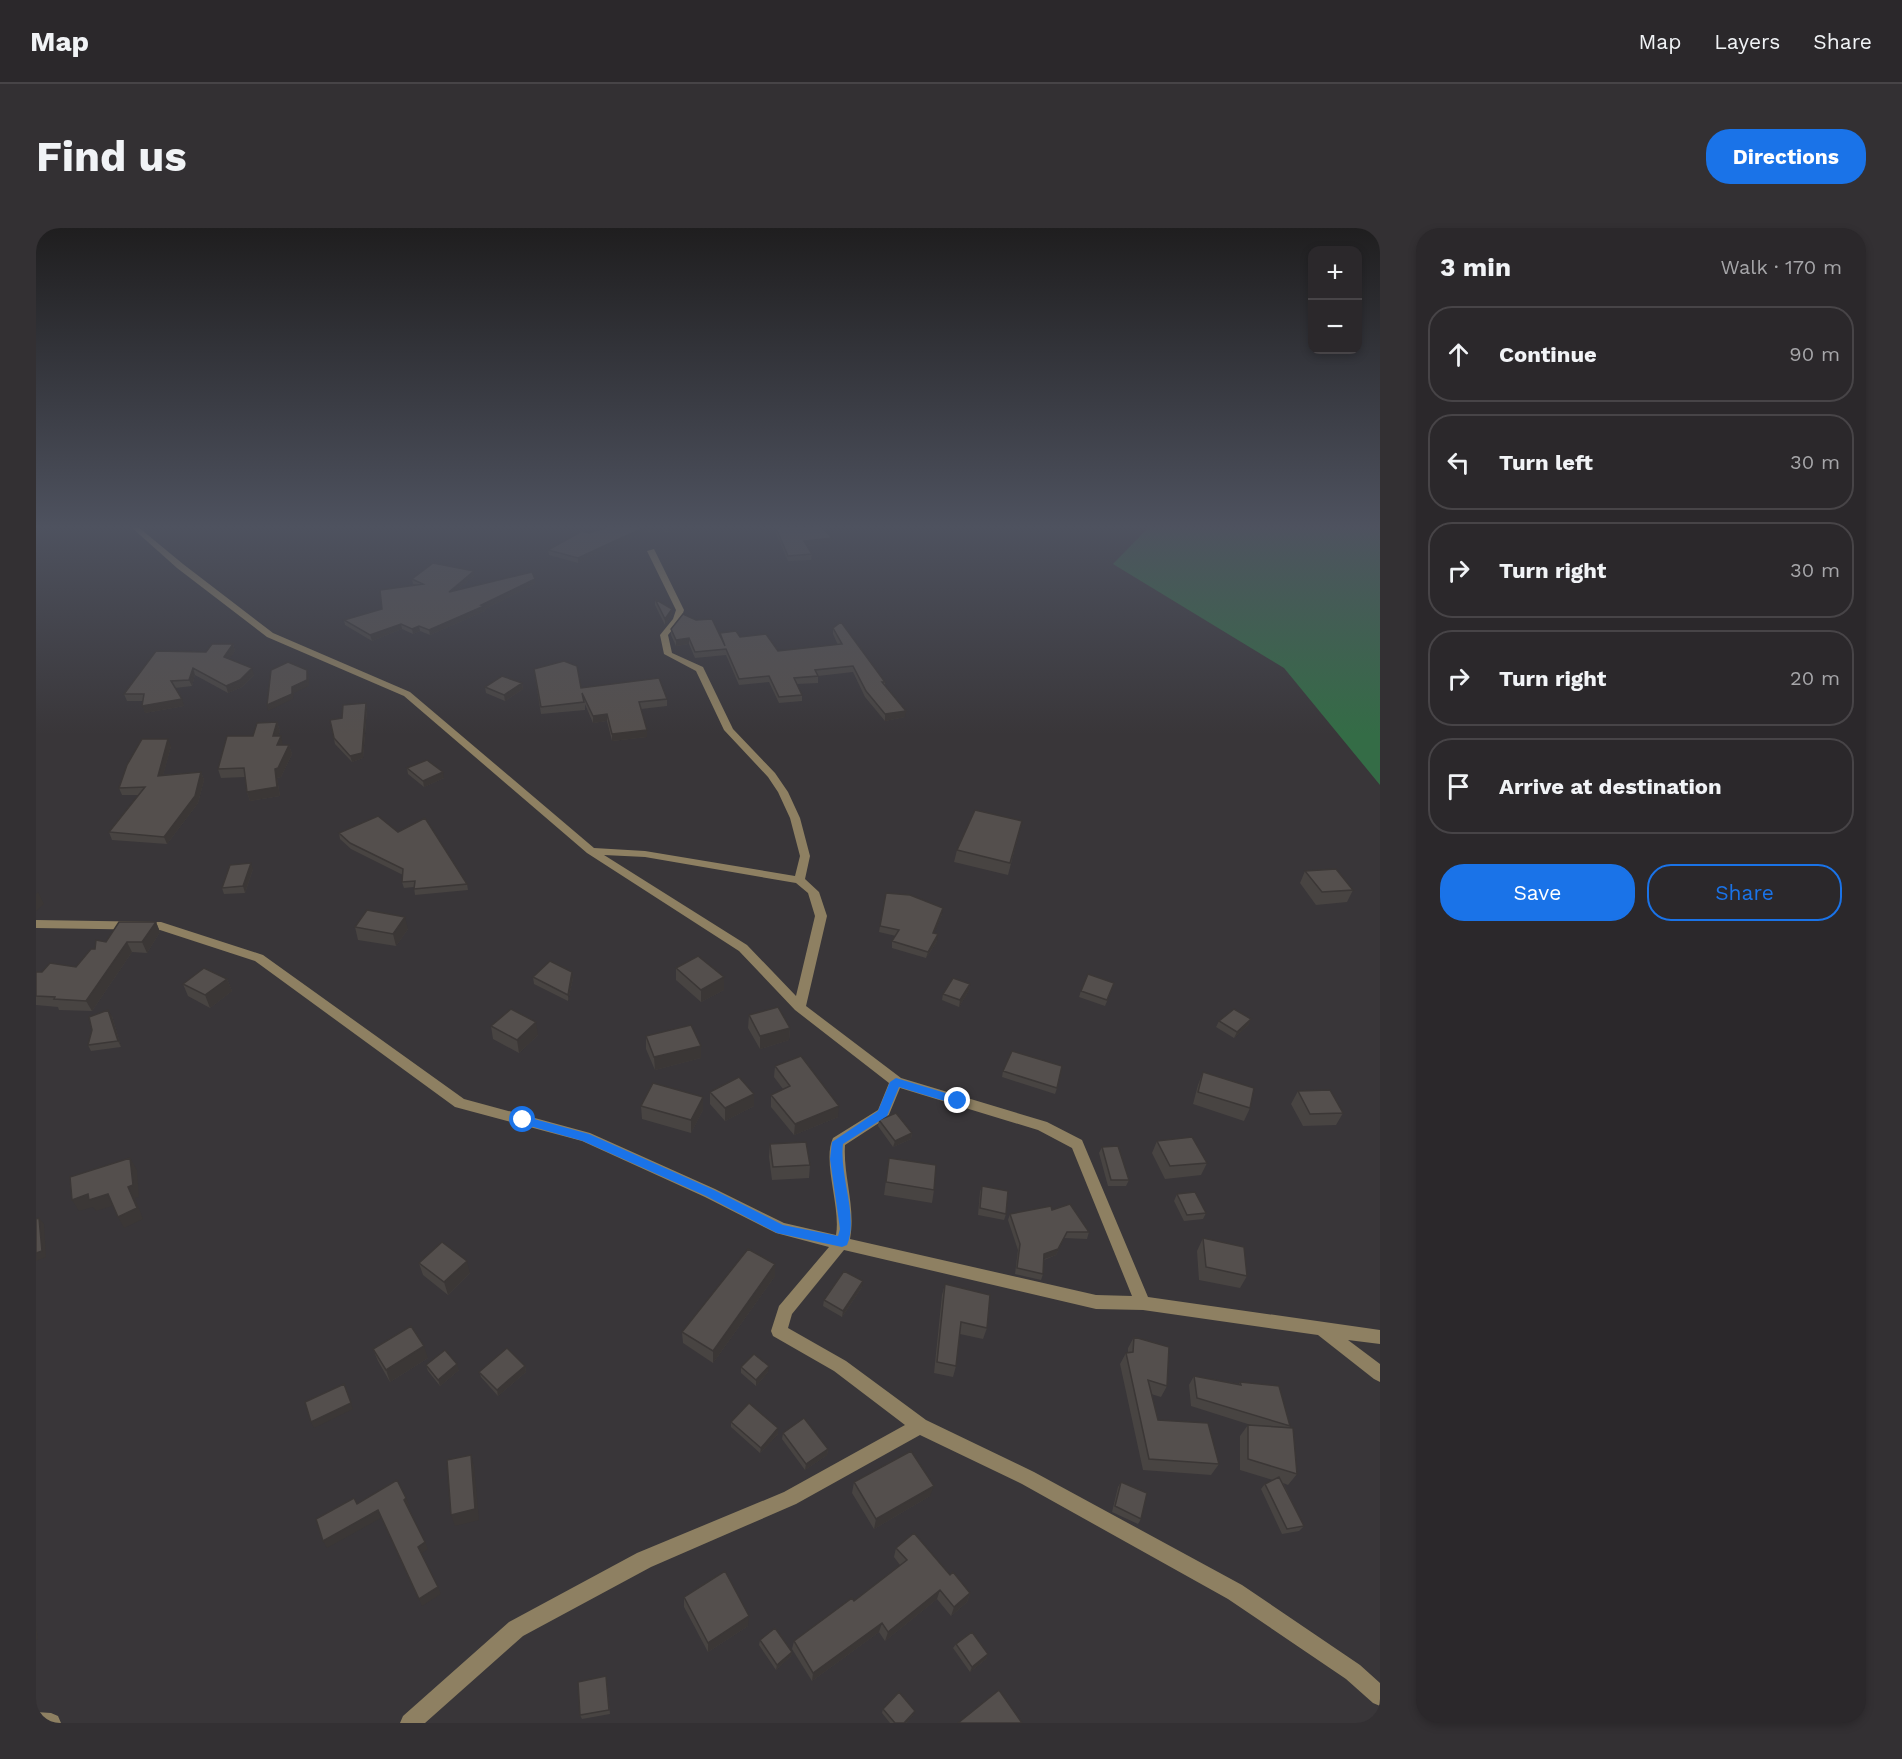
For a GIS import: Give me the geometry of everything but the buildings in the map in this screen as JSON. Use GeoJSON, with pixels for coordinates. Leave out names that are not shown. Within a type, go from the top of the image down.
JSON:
{"type":"FeatureCollection","features":[{"type":"Feature","properties":{"kind":"street"},"geometry":{"type":"LineString","coordinates":[[219,596],[270,635],[407,694],[591,851],[743,948],[799,1007],[896,1082],[1042,1126],[1077,1144],[1143,1303]]}},
{"type":"Feature","properties":{"kind":"street"},"geometry":{"type":"LineString","coordinates":[[671,596],[680,610],[677,619],[664,635],[668,654],[700,669],[729,730],[772,775],[783,792],[795,818],[805,856],[799,880]]}},
{"type":"Feature","properties":{"kind":"street"},"geometry":{"type":"LineString","coordinates":[[591,851],[645,854],[799,880],[813,892],[821,916],[799,1007]]}},
{"type":"Feature","properties":{"kind":"street"},"geometry":{"type":"LineString","coordinates":[[36,924],[161,926],[259,958],[460,1103],[585,1137],[710,1193],[781,1229],[1096,1302],[1143,1303],[1380,1337]]}},
{"type":"Feature","properties":{"kind":"street"},"geometry":{"type":"LineString","coordinates":[[896,1082],[883,1113],[838,1142],[836,1159],[846,1229],[842,1242],[785,1311],[779,1331],[840,1366],[920,1426],[1028,1478],[1235,1592],[1353,1672],[1380,1696]]}},
{"type":"Feature","properties":{"kind":"street"},"geometry":{"type":"LineString","coordinates":[[1321,1329],[1380,1374]]}},
{"type":"Feature","properties":{"kind":"street"},"geometry":{"type":"LineString","coordinates":[[410,1723],[516,1629],[644,1560],[790,1498],[920,1426]]}},
{"type":"Feature","properties":{"kind":"street"},"geometry":{"type":"LineString","coordinates":[[36,1722],[51,1723]]}},
{"type":"Feature","properties":{"kind":"green space"},"geometry":{"type":"Polygon","coordinates":[[[1165,596],[1380,596],[1380,785],[1284,668],[1165,596]]]}},
{"type":"Feature","properties":{"kind":"route"},"geometry":{"type":"LineString","coordinates":[[523,1120],[585,1137],[710,1193],[781,1229],[842,1242],[846,1229],[836,1159],[838,1142],[883,1113],[896,1082],[958,1101]]}}]}
